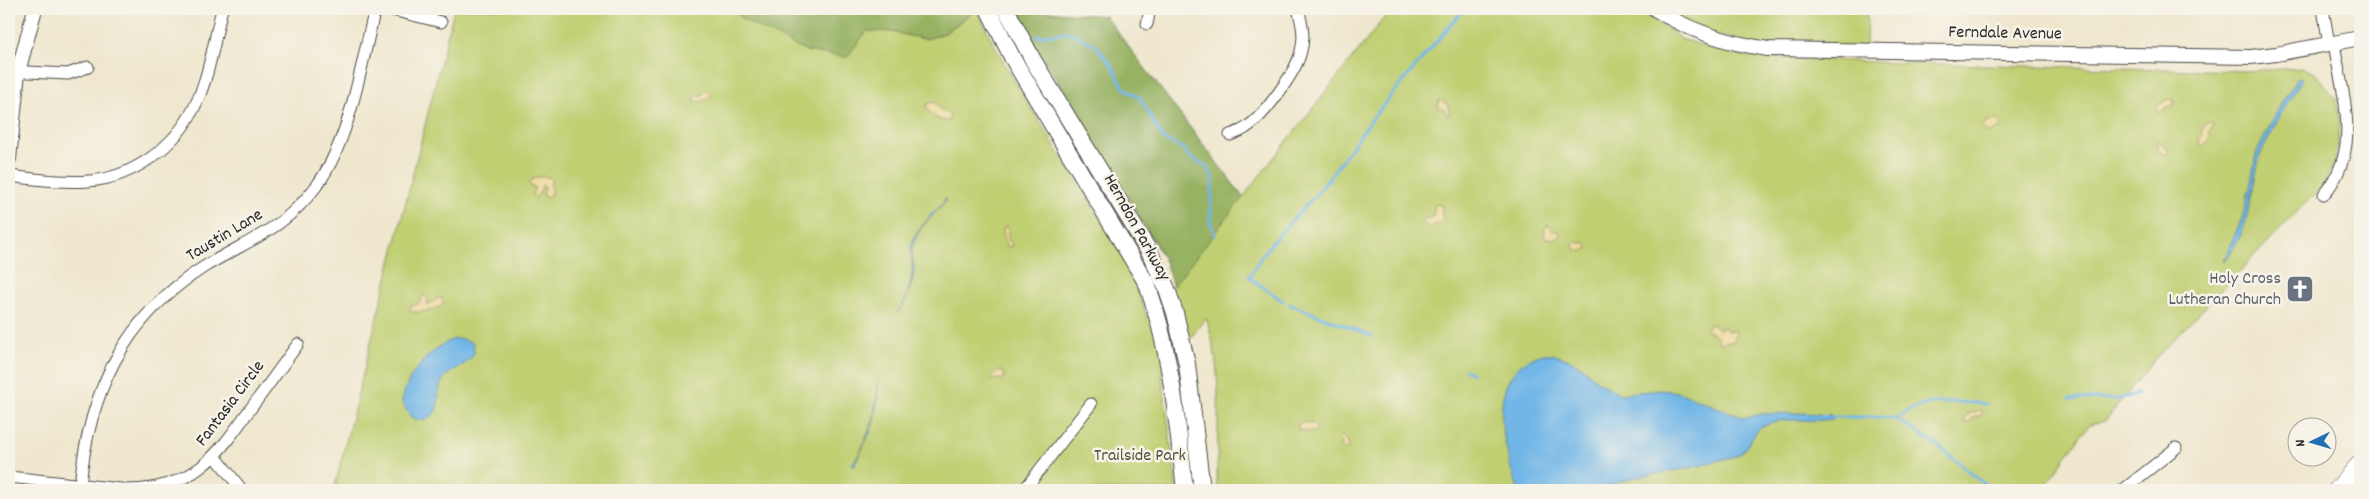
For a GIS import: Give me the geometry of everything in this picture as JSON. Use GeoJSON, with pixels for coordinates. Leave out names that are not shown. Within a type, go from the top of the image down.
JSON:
{"type":"FeatureCollection","features":[{"type":"Feature","properties":{"kind":"main road","name":"Herndon Parkway"},"geometry":{"type":"LineString","coordinates":[[988,9],[1013,59],[1147,284],[1158,318],[1170,368],[1185,490]]}},
{"type":"Feature","properties":{"kind":"main road","name":"Herndon Parkway"},"geometry":{"type":"LineString","coordinates":[[1006,9],[1026,48],[1150,253],[1163,281],[1175,312],[1186,356],[1202,490]]}},
{"type":"Feature","properties":{"kind":"main road"},"geometry":{"type":"LineString","coordinates":[[2338,490],[2360,464]]}},
{"type":"Feature","properties":{"kind":"street"},"geometry":{"type":"LineString","coordinates":[[9,159],[14,72],[35,9]]}},
{"type":"Feature","properties":{"kind":"street"},"geometry":{"type":"LineString","coordinates":[[9,176],[91,181],[125,172],[154,156],[181,129],[195,107],[202,89],[222,9]]}},
{"type":"Feature","properties":{"kind":"street","name":"Taustin Lane"},"geometry":{"type":"LineString","coordinates":[[80,485],[86,438],[95,405],[114,360],[130,336],[157,305],[183,282],[204,267],[255,241],[288,217],[305,201],[323,177],[339,147],[346,127],[375,9]]}},
{"type":"Feature","properties":{"kind":"street"},"geometry":{"type":"LineString","coordinates":[[388,9],[441,22]]}},
{"type":"Feature","properties":{"kind":"street"},"geometry":{"type":"LineString","coordinates":[[1147,24],[1150,9]]}},
{"type":"Feature","properties":{"kind":"street"},"geometry":{"type":"LineString","coordinates":[[1230,135],[1244,129],[1256,120],[1292,75],[1298,62],[1303,37],[1298,9]]}},
{"type":"Feature","properties":{"kind":"street","name":"Ferndale Avenue"},"geometry":{"type":"LineString","coordinates":[[1654,9],[1705,34],[1768,49],[2252,57],[2360,38]]}},
{"type":"Feature","properties":{"kind":"street"},"geometry":{"type":"LineString","coordinates":[[2323,9],[2348,139],[2342,166],[2324,194]]}},
{"type":"Feature","properties":{"kind":"street"},"geometry":{"type":"LineString","coordinates":[[14,72],[68,74],[88,67]]}},
{"type":"Feature","properties":{"kind":"street","name":"Fantasia Circle"},"geometry":{"type":"LineString","coordinates":[[9,477],[130,490],[164,486],[194,473],[216,456],[298,344]]}},
{"type":"Feature","properties":{"kind":"street"},"geometry":{"type":"LineString","coordinates":[[1024,490],[1091,404]]}},
{"type":"Feature","properties":{"kind":"street"},"geometry":{"type":"LineString","coordinates":[[2123,490],[2176,448]]}},
{"type":"Feature","properties":{"kind":"street"},"geometry":{"type":"LineString","coordinates":[[216,456],[242,490]]}},
{"type":"Feature","properties":{"kind":"green space","name":"Trailside Park"},"geometry":{"type":"Polygon","coordinates":[[[454,9],[734,9],[742,19],[892,32],[926,39],[945,33],[977,9],[1016,83],[1115,245],[1130,273],[1147,318],[1173,286],[1165,261],[1069,98],[1032,42],[1017,9],[1105,16],[1243,197],[1391,9],[1640,9],[1681,39],[1737,56],[1903,63],[2243,71],[2303,68],[2315,73],[2336,99],[2340,125],[2336,158],[2324,184],[2155,359],[2105,421],[2089,425],[2042,490],[1217,490],[1218,382],[1216,360],[1206,318],[1162,375],[1177,490],[334,490],[454,9]]]}},
{"type":"Feature","properties":{"kind":"green space"},"geometry":{"type":"Polygon","coordinates":[[[734,9],[975,9],[945,33],[926,39],[892,32],[867,31],[847,57],[805,51],[742,19],[734,9]]]}},
{"type":"Feature","properties":{"kind":"green space"},"geometry":{"type":"Polygon","coordinates":[[[1017,9],[1105,16],[1243,197],[1173,286],[1165,261],[1155,242],[1069,98],[1032,42],[1017,9]]]}},
{"type":"Feature","properties":{"kind":"green space"},"geometry":{"type":"Polygon","coordinates":[[[1659,9],[1867,9],[1866,51],[1768,49],[1686,26],[1659,9]]]}},
{"type":"Feature","properties":{"kind":"sand"},"geometry":{"type":"Polygon","coordinates":[[[706,91],[710,92],[711,96],[701,102],[695,101],[695,96],[700,96],[706,91]]]}},
{"type":"Feature","properties":{"kind":"sand"},"geometry":{"type":"Polygon","coordinates":[[[2168,99],[2174,100],[2174,105],[2167,107],[2161,112],[2157,111],[2157,106],[2168,99]]]}},
{"type":"Feature","properties":{"kind":"sand"},"geometry":{"type":"Polygon","coordinates":[[[1441,100],[1448,105],[1450,114],[1447,115],[1444,109],[1438,107],[1441,100]]]}},
{"type":"Feature","properties":{"kind":"sand"},"geometry":{"type":"Polygon","coordinates":[[[931,102],[936,103],[941,111],[949,114],[948,121],[938,119],[930,112],[926,106],[931,102]]]}},
{"type":"Feature","properties":{"kind":"sand"},"geometry":{"type":"Polygon","coordinates":[[[1996,120],[2000,122],[2000,129],[1988,132],[1982,128],[1986,122],[1996,120]]]}},
{"type":"Feature","properties":{"kind":"sand"},"geometry":{"type":"Polygon","coordinates":[[[2210,123],[2213,126],[2209,132],[2211,138],[2203,146],[2199,143],[2203,126],[2210,123]]]}},
{"type":"Feature","properties":{"kind":"sand"},"geometry":{"type":"Polygon","coordinates":[[[2157,142],[2161,142],[2169,153],[2165,155],[2159,152],[2157,142]]]}},
{"type":"Feature","properties":{"kind":"sand"},"geometry":{"type":"Polygon","coordinates":[[[543,176],[551,178],[551,194],[545,198],[543,194],[545,186],[542,185],[540,192],[535,198],[532,194],[535,187],[530,186],[529,182],[543,176]]]}},
{"type":"Feature","properties":{"kind":"sand"},"geometry":{"type":"Polygon","coordinates":[[[1436,204],[1441,205],[1443,220],[1439,224],[1427,227],[1423,222],[1424,219],[1434,216],[1433,211],[1436,204]]]}},
{"type":"Feature","properties":{"kind":"sand"},"geometry":{"type":"Polygon","coordinates":[[[1548,225],[1553,231],[1559,231],[1560,236],[1552,239],[1544,237],[1545,228],[1548,225]]]}},
{"type":"Feature","properties":{"kind":"sand"},"geometry":{"type":"Polygon","coordinates":[[[1005,226],[1008,227],[1008,239],[1012,244],[1011,247],[1006,245],[1003,230],[1005,226]]]}},
{"type":"Feature","properties":{"kind":"sand"},"geometry":{"type":"Polygon","coordinates":[[[1576,241],[1578,243],[1587,243],[1588,248],[1583,251],[1575,250],[1573,245],[1576,241]]]}},
{"type":"Feature","properties":{"kind":"sand"},"geometry":{"type":"Polygon","coordinates":[[[424,295],[428,298],[427,305],[441,297],[444,304],[437,308],[417,312],[410,311],[410,306],[418,304],[424,295]]]}},
{"type":"Feature","properties":{"kind":"sand"},"geometry":{"type":"Polygon","coordinates":[[[1713,324],[1719,330],[1724,326],[1727,331],[1734,330],[1736,334],[1734,341],[1719,343],[1717,336],[1706,330],[1709,325],[1713,324]]]}},
{"type":"Feature","properties":{"kind":"sand"},"geometry":{"type":"Polygon","coordinates":[[[1000,371],[1005,374],[1003,379],[990,380],[993,374],[1000,371]]]}},
{"type":"Feature","properties":{"kind":"sand"},"geometry":{"type":"Polygon","coordinates":[[[1980,410],[1983,412],[1981,416],[1974,416],[1969,423],[1966,423],[1964,420],[1966,415],[1980,410]]]}},
{"type":"Feature","properties":{"kind":"sand"},"geometry":{"type":"Polygon","coordinates":[[[1302,422],[1313,424],[1316,427],[1315,432],[1298,430],[1298,424],[1302,422]]]}},
{"type":"Feature","properties":{"kind":"sand"},"geometry":{"type":"Polygon","coordinates":[[[1341,436],[1347,440],[1349,446],[1346,450],[1341,448],[1342,443],[1338,439],[1341,436]]]}},
{"type":"Feature","properties":{"kind":"water"},"geometry":{"type":"Polygon","coordinates":[[[2298,77],[2303,78],[2285,106],[2260,155],[2241,235],[2223,262],[2242,218],[2256,154],[2283,100],[2298,77]]]}},
{"type":"Feature","properties":{"kind":"water"},"geometry":{"type":"Polygon","coordinates":[[[944,198],[946,200],[924,225],[913,245],[914,269],[912,280],[906,300],[900,309],[910,284],[912,241],[932,212],[936,211],[944,202],[944,198]]]}},
{"type":"Feature","properties":{"kind":"water"},"geometry":{"type":"Polygon","coordinates":[[[454,339],[462,339],[473,343],[474,353],[466,362],[449,373],[442,381],[435,413],[424,421],[412,418],[402,403],[408,383],[420,364],[428,356],[454,339]]]}},
{"type":"Feature","properties":{"kind":"water"},"geometry":{"type":"Polygon","coordinates":[[[1543,354],[1552,354],[1570,360],[1582,367],[1600,383],[1620,394],[1661,390],[1678,392],[1745,418],[1762,414],[1802,413],[1831,415],[1833,419],[1786,420],[1768,423],[1757,430],[1744,450],[1736,456],[1690,468],[1633,478],[1594,490],[1519,490],[1513,474],[1503,432],[1502,404],[1510,379],[1517,369],[1528,360],[1543,354]]]}},
{"type":"Feature","properties":{"kind":"water"},"geometry":{"type":"Polygon","coordinates":[[[879,381],[874,420],[860,453],[873,421],[879,381]]]}},
{"type":"Feature","properties":{"kind":"waterway"},"geometry":{"type":"LineString","coordinates":[[1283,301],[1249,277],[1261,257],[1321,189],[1375,115],[1464,9]]}},
{"type":"Feature","properties":{"kind":"waterway"},"geometry":{"type":"LineString","coordinates":[[1037,36],[1069,32],[1095,45],[1112,65],[1124,88],[1140,98],[1163,139],[1182,148],[1192,159],[1207,166],[1213,179],[1210,221],[1215,236]]}},
{"type":"Feature","properties":{"kind":"waterway"},"geometry":{"type":"LineString","coordinates":[[1289,304],[1372,336]]}},
{"type":"Feature","properties":{"kind":"waterway"},"geometry":{"type":"LineString","coordinates":[[1466,370],[1472,374]]}},
{"type":"Feature","properties":{"kind":"waterway"},"geometry":{"type":"LineString","coordinates":[[2069,399],[2117,399],[2138,394]]}},
{"type":"Feature","properties":{"kind":"waterway"},"geometry":{"type":"LineString","coordinates":[[1896,419],[1910,410],[1929,404],[1949,402],[1986,404]]}},
{"type":"Feature","properties":{"kind":"waterway"},"geometry":{"type":"LineString","coordinates":[[1832,417],[1896,419],[1941,448],[1991,490]]}},
{"type":"Feature","properties":{"kind":"place","name":"Holy Cross Lutheran Church"},"geometry":{"type":"Point","coordinates":[2300,289]}}]}
